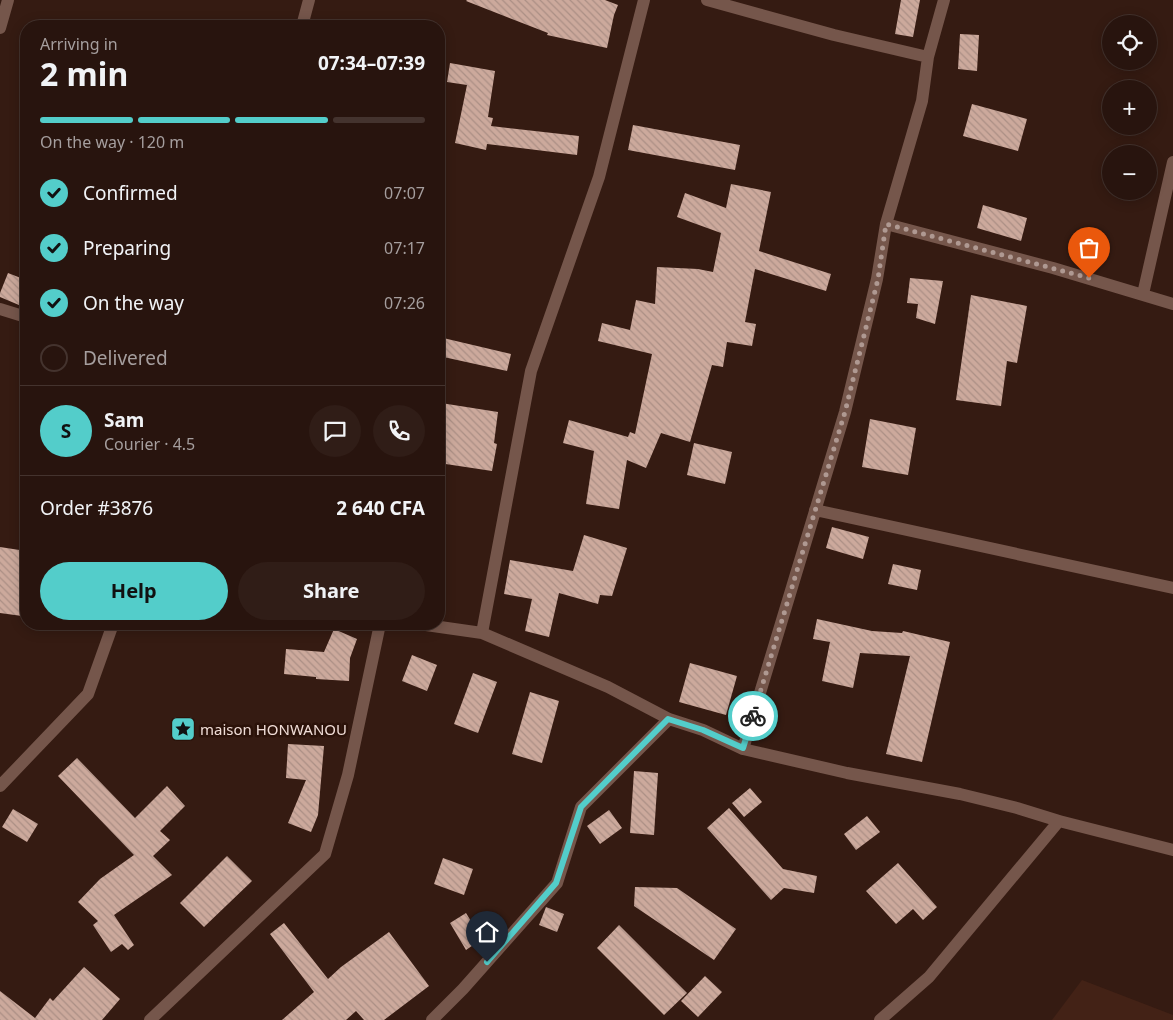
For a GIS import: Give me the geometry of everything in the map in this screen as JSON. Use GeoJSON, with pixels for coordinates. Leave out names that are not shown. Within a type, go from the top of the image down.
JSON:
{"type":"FeatureCollection","features":[{"type":"Feature","properties":{"kind":"street"},"geometry":{"type":"LineString","coordinates":[[0,28],[8,0]]}},
{"type":"Feature","properties":{"kind":"street"},"geometry":{"type":"LineString","coordinates":[[304,20],[309,0]]}},
{"type":"Feature","properties":{"kind":"street"},"geometry":{"type":"LineString","coordinates":[[482,633],[531,371],[599,177],[644,0]]}},
{"type":"Feature","properties":{"kind":"street"},"geometry":{"type":"LineString","coordinates":[[707,0],[928,57]]}},
{"type":"Feature","properties":{"kind":"street"},"geometry":{"type":"LineString","coordinates":[[743,748],[849,393],[878,279],[886,224],[922,101],[928,57],[944,0]]}},
{"type":"Feature","properties":{"kind":"street"},"geometry":{"type":"LineString","coordinates":[[1143,294],[1173,162]]}},
{"type":"Feature","properties":{"kind":"street"},"geometry":{"type":"LineString","coordinates":[[886,224],[1143,294],[1173,304]]}},
{"type":"Feature","properties":{"kind":"street"},"geometry":{"type":"LineString","coordinates":[[0,309],[20,315]]}},
{"type":"Feature","properties":{"kind":"street"},"geometry":{"type":"LineString","coordinates":[[815,510],[1173,588]]}},
{"type":"Feature","properties":{"kind":"street"},"geometry":{"type":"LineString","coordinates":[[445,628],[482,633],[608,687],[668,719],[703,730],[743,748],[847,773],[960,794],[1173,850]]}},
{"type":"Feature","properties":{"kind":"street"},"geometry":{"type":"LineString","coordinates":[[0,786],[88,694],[111,630]]}},
{"type":"Feature","properties":{"kind":"street"},"geometry":{"type":"LineString","coordinates":[[150,1020],[324,854],[348,775],[379,630]]}},
{"type":"Feature","properties":{"kind":"street"},"geometry":{"type":"LineString","coordinates":[[432,1020],[463,989],[556,883],[581,807],[668,719]]}},
{"type":"Feature","properties":{"kind":"street"},"geometry":{"type":"LineString","coordinates":[[880,1020],[928,977],[1060,821]]}},
{"type":"Feature","properties":{"kind":"shaded area"},"geometry":{"type":"Polygon","coordinates":[[[1082,980],[1173,1015],[1173,1020],[1052,1020],[1082,980]]]}},
{"type":"Feature","properties":{"kind":"building"},"geometry":{"type":"Polygon","coordinates":[[[467,0],[605,0],[618,5],[607,48],[547,35],[548,33],[467,0]]]}},
{"type":"Feature","properties":{"kind":"building"},"geometry":{"type":"Polygon","coordinates":[[[901,0],[920,0],[913,37],[895,34],[901,0]]]}},
{"type":"Feature","properties":{"kind":"building"},"geometry":{"type":"Polygon","coordinates":[[[960,34],[979,35],[977,71],[958,69],[960,34]]]}},
{"type":"Feature","properties":{"kind":"building"},"geometry":{"type":"Polygon","coordinates":[[[450,63],[495,71],[488,117],[493,118],[491,126],[579,136],[577,155],[487,144],[486,150],[455,143],[467,85],[447,82],[450,63]]]}},
{"type":"Feature","properties":{"kind":"building"},"geometry":{"type":"Polygon","coordinates":[[[972,104],[1027,119],[1018,151],[963,136],[972,104]]]}},
{"type":"Feature","properties":{"kind":"building"},"geometry":{"type":"Polygon","coordinates":[[[633,125],[740,145],[735,170],[628,150],[633,125]]]}},
{"type":"Feature","properties":{"kind":"building"},"geometry":{"type":"Polygon","coordinates":[[[731,184],[771,192],[759,251],[831,274],[826,291],[755,269],[745,322],[756,324],[752,346],[727,342],[723,367],[712,365],[690,442],[661,433],[646,468],[627,460],[619,509],[586,504],[594,451],[563,443],[569,420],[628,437],[630,432],[635,434],[652,354],[598,341],[602,323],[630,330],[636,300],[655,304],[657,267],[698,269],[713,272],[721,233],[677,217],[685,193],[726,208],[731,184]]]}},
{"type":"Feature","properties":{"kind":"building"},"geometry":{"type":"Polygon","coordinates":[[[983,205],[1027,218],[1021,241],[977,228],[983,205]]]}},
{"type":"Feature","properties":{"kind":"building"},"geometry":{"type":"Polygon","coordinates":[[[8,273],[20,278],[20,305],[0,297],[8,273]]]}},
{"type":"Feature","properties":{"kind":"building"},"geometry":{"type":"Polygon","coordinates":[[[910,278],[943,281],[935,324],[916,318],[918,304],[907,303],[910,278]]]}},
{"type":"Feature","properties":{"kind":"building"},"geometry":{"type":"Polygon","coordinates":[[[971,295],[1027,306],[1017,363],[1007,361],[1001,406],[956,400],[971,295]]]}},
{"type":"Feature","properties":{"kind":"building"},"geometry":{"type":"Polygon","coordinates":[[[445,338],[511,354],[507,371],[445,357],[445,338]]]}},
{"type":"Feature","properties":{"kind":"building"},"geometry":{"type":"Polygon","coordinates":[[[445,404],[498,412],[494,443],[497,444],[492,471],[445,464],[445,404]]]}},
{"type":"Feature","properties":{"kind":"building"},"geometry":{"type":"Polygon","coordinates":[[[870,419],[916,428],[908,475],[862,467],[870,419]]]}},
{"type":"Feature","properties":{"kind":"building"},"geometry":{"type":"Polygon","coordinates":[[[694,443],[732,452],[725,484],[687,475],[694,443]]]}},
{"type":"Feature","properties":{"kind":"building"},"geometry":{"type":"Polygon","coordinates":[[[832,527],[869,537],[863,559],[826,548],[832,527]]]}},
{"type":"Feature","properties":{"kind":"building"},"geometry":{"type":"Polygon","coordinates":[[[584,535],[627,548],[612,596],[600,595],[598,604],[559,593],[549,637],[525,631],[532,599],[504,594],[510,560],[573,571],[584,535]]]}},
{"type":"Feature","properties":{"kind":"building"},"geometry":{"type":"Polygon","coordinates":[[[0,547],[20,550],[20,616],[0,613],[0,547]]]}},
{"type":"Feature","properties":{"kind":"building"},"geometry":{"type":"Polygon","coordinates":[[[893,564],[921,570],[917,590],[888,584],[893,564]]]}},
{"type":"Feature","properties":{"kind":"building"},"geometry":{"type":"Polygon","coordinates":[[[817,619],[872,631],[902,633],[903,631],[950,642],[922,762],[886,754],[910,656],[860,653],[853,688],[822,681],[830,642],[813,639],[817,619]]]}},
{"type":"Feature","properties":{"kind":"building"},"geometry":{"type":"Polygon","coordinates":[[[334,630],[357,639],[350,658],[349,681],[316,679],[316,677],[284,674],[286,649],[324,652],[334,630]]]}},
{"type":"Feature","properties":{"kind":"building"},"geometry":{"type":"Polygon","coordinates":[[[412,655],[437,665],[427,691],[402,681],[412,655]]]}},
{"type":"Feature","properties":{"kind":"building"},"geometry":{"type":"Polygon","coordinates":[[[690,663],[737,676],[726,715],[679,702],[690,663]]]}},
{"type":"Feature","properties":{"kind":"building"},"geometry":{"type":"Polygon","coordinates":[[[473,673],[497,682],[478,733],[454,724],[473,673]]]}},
{"type":"Feature","properties":{"kind":"building"},"geometry":{"type":"Polygon","coordinates":[[[530,692],[559,701],[542,763],[512,754],[530,692]]]}},
{"type":"Feature","properties":{"kind":"building"},"geometry":{"type":"Polygon","coordinates":[[[288,744],[324,746],[318,815],[311,832],[288,823],[306,780],[286,778],[288,744]]]}},
{"type":"Feature","properties":{"kind":"building"},"geometry":{"type":"Polygon","coordinates":[[[77,758],[135,818],[167,786],[185,806],[160,831],[170,840],[153,856],[172,875],[114,915],[134,945],[128,950],[122,944],[111,952],[93,925],[98,921],[78,902],[100,879],[134,855],[58,776],[77,758]]]}},
{"type":"Feature","properties":{"kind":"building"},"geometry":{"type":"Polygon","coordinates":[[[634,771],[658,773],[654,835],[630,833],[634,771]]]}},
{"type":"Feature","properties":{"kind":"building"},"geometry":{"type":"Polygon","coordinates":[[[750,788],[762,802],[744,817],[732,803],[750,788]]]}},
{"type":"Feature","properties":{"kind":"building"},"geometry":{"type":"Polygon","coordinates":[[[729,808],[783,869],[817,876],[814,893],[784,888],[771,900],[707,828],[729,808]]]}},
{"type":"Feature","properties":{"kind":"building"},"geometry":{"type":"Polygon","coordinates":[[[13,809],[38,824],[27,842],[2,827],[13,809]]]}},
{"type":"Feature","properties":{"kind":"building"},"geometry":{"type":"Polygon","coordinates":[[[609,810],[622,828],[600,844],[587,826],[609,810]]]}},
{"type":"Feature","properties":{"kind":"building"},"geometry":{"type":"Polygon","coordinates":[[[867,816],[880,832],[856,850],[844,834],[867,816]]]}},
{"type":"Feature","properties":{"kind":"building"},"geometry":{"type":"Polygon","coordinates":[[[227,856],[252,881],[204,927],[180,903],[227,856]]]}},
{"type":"Feature","properties":{"kind":"building"},"geometry":{"type":"Polygon","coordinates":[[[443,858],[473,869],[464,895],[434,884],[443,858]]]}},
{"type":"Feature","properties":{"kind":"building"},"geometry":{"type":"Polygon","coordinates":[[[898,863],[937,907],[923,920],[913,909],[896,924],[866,891],[898,863]]]}},
{"type":"Feature","properties":{"kind":"building"},"geometry":{"type":"Polygon","coordinates":[[[635,887],[677,888],[736,929],[714,960],[634,906],[635,887]]]}},
{"type":"Feature","properties":{"kind":"building"},"geometry":{"type":"Polygon","coordinates":[[[546,907],[564,914],[557,932],[539,925],[546,907]]]}},
{"type":"Feature","properties":{"kind":"building"},"geometry":{"type":"Polygon","coordinates":[[[466,913],[482,939],[466,950],[450,923],[466,913]]]}},
{"type":"Feature","properties":{"kind":"building"},"geometry":{"type":"Polygon","coordinates":[[[284,923],[328,979],[341,967],[389,932],[429,986],[384,1020],[364,1020],[356,1011],[346,1020],[282,1020],[314,992],[270,934],[284,923]]]}},
{"type":"Feature","properties":{"kind":"building"},"geometry":{"type":"Polygon","coordinates":[[[619,925],[687,993],[664,1015],[597,948],[619,925]]]}},
{"type":"Feature","properties":{"kind":"building"},"geometry":{"type":"Polygon","coordinates":[[[84,967],[120,999],[102,1020],[0,1020],[0,991],[35,1018],[50,998],[53,1001],[84,967]]]}},
{"type":"Feature","properties":{"kind":"building"},"geometry":{"type":"Polygon","coordinates":[[[705,976],[722,992],[698,1017],[681,1001],[705,976]]]}},
{"type":"Feature","properties":{"kind":"way so far"},"geometry":{"type":"LineString","coordinates":[[753,716],[845,412],[878,279],[886,224],[1089,278]]}},
{"type":"Feature","properties":{"kind":"place","name":"maison HONWANOU"},"geometry":{"type":"Point","coordinates":[183,729]}},
{"type":"Feature","properties":{"kind":"route"},"geometry":{"type":"LineString","coordinates":[[487,962],[556,883],[581,807],[668,719],[703,730],[743,748],[753,716]]}}]}
